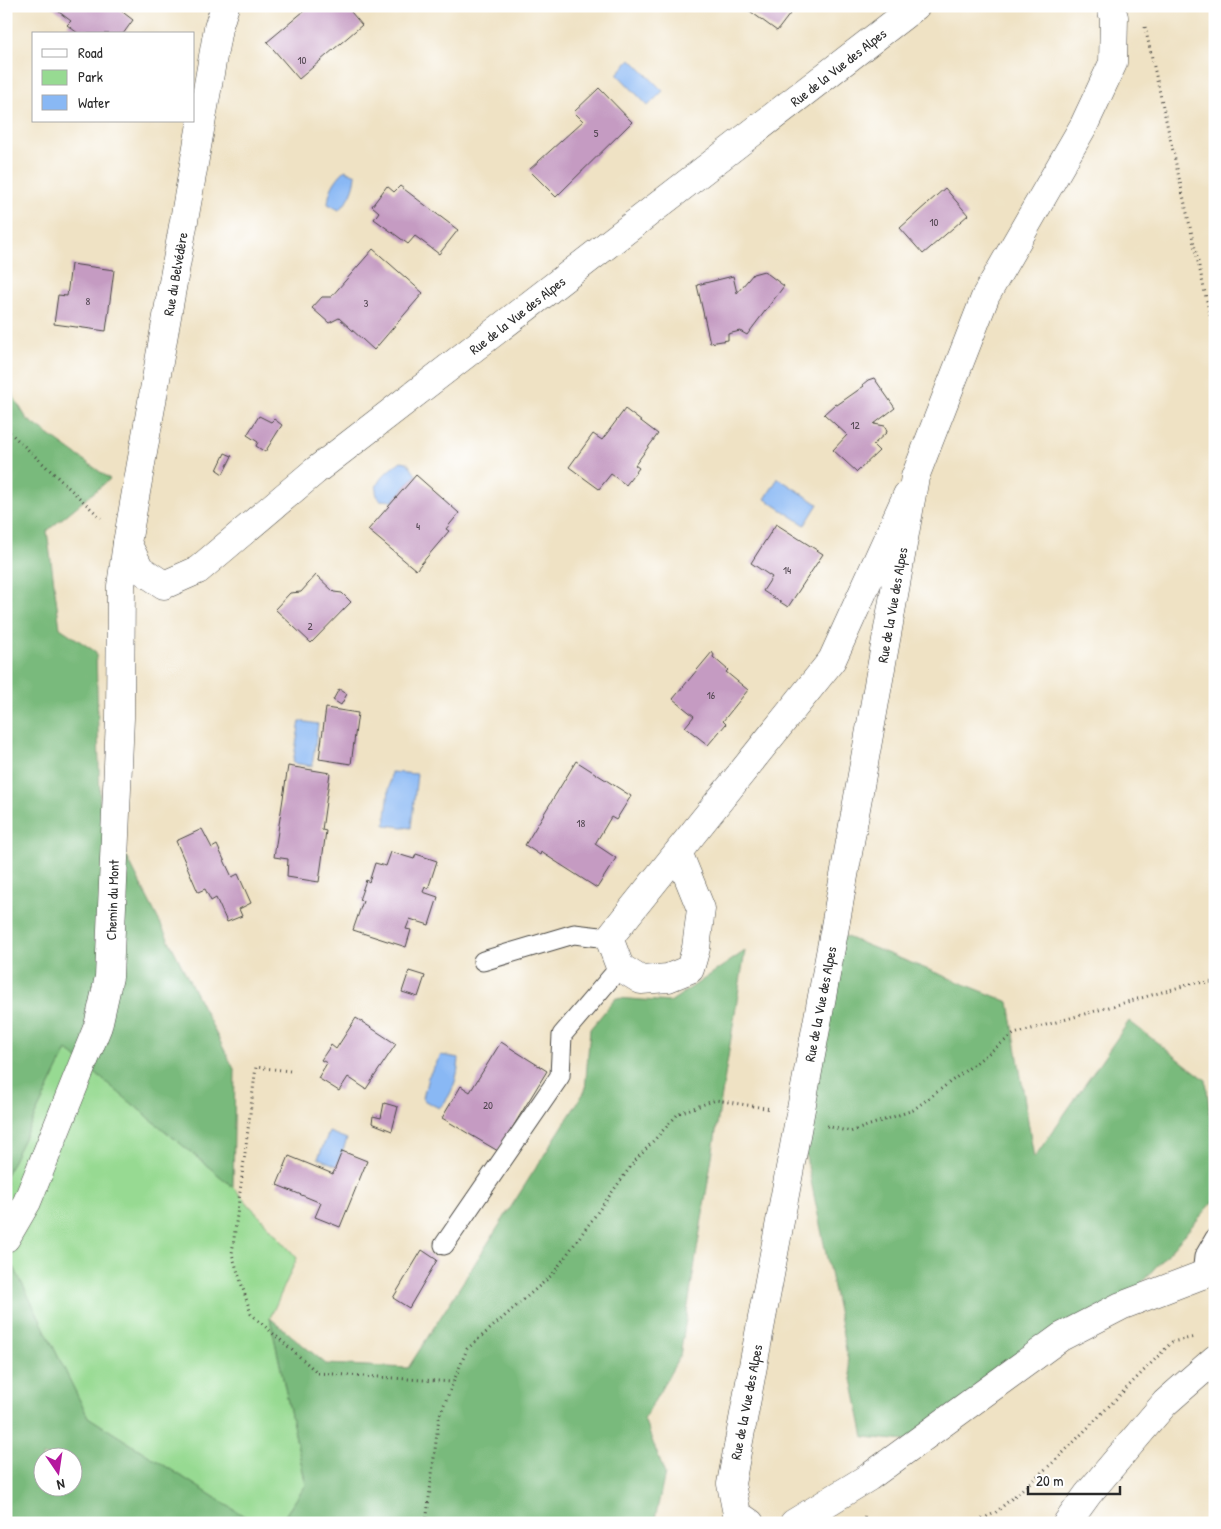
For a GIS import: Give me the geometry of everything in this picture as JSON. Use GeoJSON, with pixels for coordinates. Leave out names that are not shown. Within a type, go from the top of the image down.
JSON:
{"type":"FeatureCollection","features":[{"type":"Feature","properties":{"kind":"street","name":"Rue du Belvédère"},"geometry":{"type":"LineString","coordinates":[[128,543],[218,28],[225,6]]}},
{"type":"Feature","properties":{"kind":"street","name":"Rue de la Vue des Alpes"},"geometry":{"type":"LineString","coordinates":[[128,543],[140,569],[164,585],[198,570],[315,471],[916,6]]}},
{"type":"Feature","properties":{"kind":"street","name":"Rue de la Vue des Alpes"},"geometry":{"type":"LineString","coordinates":[[609,938],[832,660],[915,477],[986,295],[1084,125],[1113,63],[1114,17],[1110,6]]}},
{"type":"Feature","properties":{"kind":"street","name":"Rue de la Vue des Alpes"},"geometry":{"type":"LineString","coordinates":[[750,1523],[737,1514],[731,1484],[834,932],[915,477]]}},
{"type":"Feature","properties":{"kind":"street","name":"Chemin du Mont"},"geometry":{"type":"LineString","coordinates":[[6,1238],[27,1202],[98,1026],[109,976],[120,718],[120,586],[128,543]]}},
{"type":"Feature","properties":{"kind":"street"},"geometry":{"type":"LineString","coordinates":[[609,938],[620,968],[641,980],[668,978],[690,969],[696,948],[701,909],[678,852]]}},
{"type":"Feature","properties":{"kind":"street"},"geometry":{"type":"LineString","coordinates":[[794,1523],[869,1477],[1061,1337],[1120,1306],[1208,1274]]}},
{"type":"Feature","properties":{"kind":"street"},"geometry":{"type":"LineString","coordinates":[[1067,1523],[1088,1494],[1165,1403],[1215,1359]]}},
{"type":"Feature","properties":{"kind":"lane"},"geometry":{"type":"LineString","coordinates":[[482,961],[574,934],[609,938]]}},
{"type":"Feature","properties":{"kind":"lane"},"geometry":{"type":"LineString","coordinates":[[444,1244],[560,1076],[562,1035],[620,968]]}},
{"type":"Feature","properties":{"kind":"lane"},"geometry":{"type":"LineString","coordinates":[[1208,1274],[1204,1257],[1215,1238]]}},
{"type":"Feature","properties":{"kind":"path"},"geometry":{"type":"LineString","coordinates":[[1143,19],[1215,337]]}},
{"type":"Feature","properties":{"kind":"path"},"geometry":{"type":"LineString","coordinates":[[6,429],[128,543]]}},
{"type":"Feature","properties":{"kind":"path"},"geometry":{"type":"LineString","coordinates":[[426,1523],[439,1417],[467,1349],[552,1275],[634,1162],[679,1112],[716,1100],[765,1107],[850,1132],[913,1110],[1014,1034],[1194,983],[1215,982]]}},
{"type":"Feature","properties":{"kind":"path"},"geometry":{"type":"LineString","coordinates":[[290,1071],[256,1067],[232,1254],[251,1314],[318,1373],[454,1382]]}},
{"type":"Feature","properties":{"kind":"path"},"geometry":{"type":"LineString","coordinates":[[973,1523],[995,1513],[1058,1459],[1172,1342],[1196,1336]]}},
{"type":"Feature","properties":{"kind":"green space"},"geometry":{"type":"Polygon","coordinates":[[[6,384],[27,419],[110,479],[47,531],[60,628],[96,652],[100,804],[235,1071],[233,1187],[67,1050],[6,1175],[6,384]]]}},
{"type":"Feature","properties":{"kind":"green space"},"geometry":{"type":"Polygon","coordinates":[[[834,932],[1009,1002],[1034,1158],[1129,1021],[1206,1080],[1215,1162],[1215,1200],[1121,1306],[916,1442],[864,1437],[798,1118],[834,932]]]}},
{"type":"Feature","properties":{"kind":"green space"},"geometry":{"type":"Polygon","coordinates":[[[745,951],[680,1356],[644,1419],[665,1474],[654,1523],[280,1523],[306,1485],[270,1318],[326,1364],[408,1368],[585,1091],[590,1029],[616,998],[670,1002],[745,951]]]}},
{"type":"Feature","properties":{"kind":"green space"},"geometry":{"type":"Polygon","coordinates":[[[67,1050],[233,1187],[297,1258],[270,1318],[306,1485],[280,1523],[255,1523],[88,1417],[14,1268],[6,1280],[6,1175],[67,1050]]]}},
{"type":"Feature","properties":{"kind":"green space"},"geometry":{"type":"Polygon","coordinates":[[[14,1267],[88,1417],[255,1523],[6,1523],[6,1280],[14,1267]]]}},
{"type":"Feature","properties":{"kind":"water"},"geometry":{"type":"Polygon","coordinates":[[[631,59],[663,91],[648,106],[617,74],[631,59]]]}},
{"type":"Feature","properties":{"kind":"water"},"geometry":{"type":"Polygon","coordinates":[[[345,170],[356,175],[351,194],[339,210],[328,204],[333,185],[345,170]]]}},
{"type":"Feature","properties":{"kind":"water"},"geometry":{"type":"Polygon","coordinates":[[[401,461],[407,462],[416,475],[393,501],[380,500],[376,489],[378,483],[386,473],[401,461]]]}},
{"type":"Feature","properties":{"kind":"water"},"geometry":{"type":"Polygon","coordinates":[[[778,478],[818,504],[805,525],[765,499],[778,478]]]}},
{"type":"Feature","properties":{"kind":"water"},"geometry":{"type":"Polygon","coordinates":[[[300,721],[318,724],[312,766],[293,763],[300,721]]]}},
{"type":"Feature","properties":{"kind":"water"},"geometry":{"type":"Polygon","coordinates":[[[391,772],[417,774],[411,828],[385,825],[391,772]]]}},
{"type":"Feature","properties":{"kind":"water"},"geometry":{"type":"Polygon","coordinates":[[[441,1055],[459,1058],[454,1085],[448,1098],[439,1108],[423,1098],[428,1077],[441,1055]]]}},
{"type":"Feature","properties":{"kind":"water"},"geometry":{"type":"Polygon","coordinates":[[[329,1132],[347,1139],[337,1166],[318,1158],[329,1132]]]}},
{"type":"Feature","properties":{"kind":"building"},"geometry":{"type":"Polygon","coordinates":[[[51,6],[123,6],[120,10],[133,20],[124,32],[76,32],[67,25],[71,21],[51,6]]]}},
{"type":"Feature","properties":{"kind":"building"},"geometry":{"type":"Polygon","coordinates":[[[310,6],[346,6],[362,25],[299,79],[267,42],[310,6]]]}},
{"type":"Feature","properties":{"kind":"building"},"geometry":{"type":"Polygon","coordinates":[[[743,6],[796,6],[777,31],[743,6]]]}},
{"type":"Feature","properties":{"kind":"building"},"geometry":{"type":"Polygon","coordinates":[[[599,88],[632,122],[556,197],[529,170],[583,121],[574,112],[599,88]]]}},
{"type":"Feature","properties":{"kind":"building"},"geometry":{"type":"Polygon","coordinates":[[[387,186],[394,192],[400,186],[458,230],[439,254],[415,236],[408,244],[374,219],[379,212],[372,206],[387,186]]]}},
{"type":"Feature","properties":{"kind":"building"},"geometry":{"type":"Polygon","coordinates":[[[945,188],[968,215],[923,254],[900,228],[945,188]]]}},
{"type":"Feature","properties":{"kind":"building"},"geometry":{"type":"Polygon","coordinates":[[[373,249],[423,293],[374,350],[339,318],[329,323],[312,308],[322,297],[331,297],[373,249]]]}},
{"type":"Feature","properties":{"kind":"building"},"geometry":{"type":"Polygon","coordinates":[[[71,264],[114,270],[106,331],[54,324],[58,295],[67,296],[71,264]]]}},
{"type":"Feature","properties":{"kind":"building"},"geometry":{"type":"Polygon","coordinates":[[[764,271],[784,286],[747,335],[740,331],[728,334],[728,340],[710,343],[697,285],[733,276],[737,293],[753,274],[764,271]]]}},
{"type":"Feature","properties":{"kind":"building"},"geometry":{"type":"Polygon","coordinates":[[[874,378],[895,408],[874,424],[885,426],[887,432],[873,445],[879,451],[857,472],[833,450],[847,435],[824,414],[835,404],[837,405],[864,386],[862,385],[868,380],[874,378]]]}},
{"type":"Feature","properties":{"kind":"building"},"geometry":{"type":"Polygon","coordinates":[[[625,409],[658,434],[635,465],[639,468],[626,485],[611,474],[599,489],[569,467],[593,434],[602,440],[625,409]]]}},
{"type":"Feature","properties":{"kind":"building"},"geometry":{"type":"Polygon","coordinates":[[[259,416],[271,422],[274,419],[282,425],[265,452],[256,446],[258,442],[247,435],[259,416]]]}},
{"type":"Feature","properties":{"kind":"building"},"geometry":{"type":"Polygon","coordinates":[[[225,453],[232,456],[223,474],[217,470],[225,453]]]}},
{"type":"Feature","properties":{"kind":"building"},"geometry":{"type":"Polygon","coordinates":[[[416,475],[459,513],[446,529],[449,531],[416,570],[368,530],[416,475]]]}},
{"type":"Feature","properties":{"kind":"building"},"geometry":{"type":"Polygon","coordinates":[[[776,524],[823,554],[788,607],[763,591],[772,577],[751,563],[776,524]]]}},
{"type":"Feature","properties":{"kind":"building"},"geometry":{"type":"Polygon","coordinates":[[[316,575],[334,592],[342,593],[351,602],[311,643],[275,609],[290,593],[301,592],[316,575]]]}},
{"type":"Feature","properties":{"kind":"building"},"geometry":{"type":"Polygon","coordinates":[[[712,652],[713,657],[728,670],[726,672],[748,690],[723,721],[726,724],[708,745],[685,727],[694,716],[673,699],[712,652]]]}},
{"type":"Feature","properties":{"kind":"building"},"geometry":{"type":"Polygon","coordinates":[[[339,689],[347,694],[341,705],[333,700],[339,689]]]}},
{"type":"Feature","properties":{"kind":"building"},"geometry":{"type":"Polygon","coordinates":[[[326,708],[358,713],[351,764],[319,759],[326,708]]]}},
{"type":"Feature","properties":{"kind":"building"},"geometry":{"type":"Polygon","coordinates":[[[576,761],[631,796],[616,820],[611,817],[595,844],[616,858],[597,888],[541,852],[540,855],[525,845],[576,761]]]}},
{"type":"Feature","properties":{"kind":"building"},"geometry":{"type":"Polygon","coordinates":[[[288,766],[330,773],[322,830],[326,831],[319,882],[287,877],[288,859],[274,857],[288,766]]]}},
{"type":"Feature","properties":{"kind":"building"},"geometry":{"type":"Polygon","coordinates":[[[202,829],[212,848],[217,845],[232,877],[238,874],[251,903],[239,909],[242,916],[227,922],[216,898],[211,901],[205,889],[198,892],[176,841],[202,829]]]}},
{"type":"Feature","properties":{"kind":"building"},"geometry":{"type":"Polygon","coordinates":[[[391,852],[414,859],[416,854],[437,861],[428,889],[425,887],[423,892],[438,897],[429,925],[410,919],[406,929],[411,930],[406,947],[353,930],[363,901],[359,900],[366,880],[369,882],[375,863],[386,866],[391,852]]]}},
{"type":"Feature","properties":{"kind":"building"},"geometry":{"type":"Polygon","coordinates":[[[409,971],[425,976],[418,997],[402,992],[409,971]]]}},
{"type":"Feature","properties":{"kind":"building"},"geometry":{"type":"Polygon","coordinates":[[[356,1018],[396,1044],[366,1089],[348,1077],[339,1091],[318,1078],[327,1063],[321,1060],[331,1045],[336,1049],[356,1018]]]}},
{"type":"Feature","properties":{"kind":"building"},"geometry":{"type":"Polygon","coordinates":[[[501,1042],[547,1071],[498,1151],[442,1118],[461,1086],[470,1092],[501,1042]]]}},
{"type":"Feature","properties":{"kind":"building"},"geometry":{"type":"Polygon","coordinates":[[[384,1103],[398,1107],[392,1131],[372,1123],[373,1116],[381,1118],[384,1103]]]}},
{"type":"Feature","properties":{"kind":"building"},"geometry":{"type":"Polygon","coordinates":[[[342,1151],[367,1161],[340,1227],[315,1217],[321,1203],[277,1185],[289,1156],[333,1174],[342,1151]]]}},
{"type":"Feature","properties":{"kind":"building"},"geometry":{"type":"Polygon","coordinates":[[[422,1250],[437,1260],[409,1308],[393,1298],[422,1250]]]}}]}
